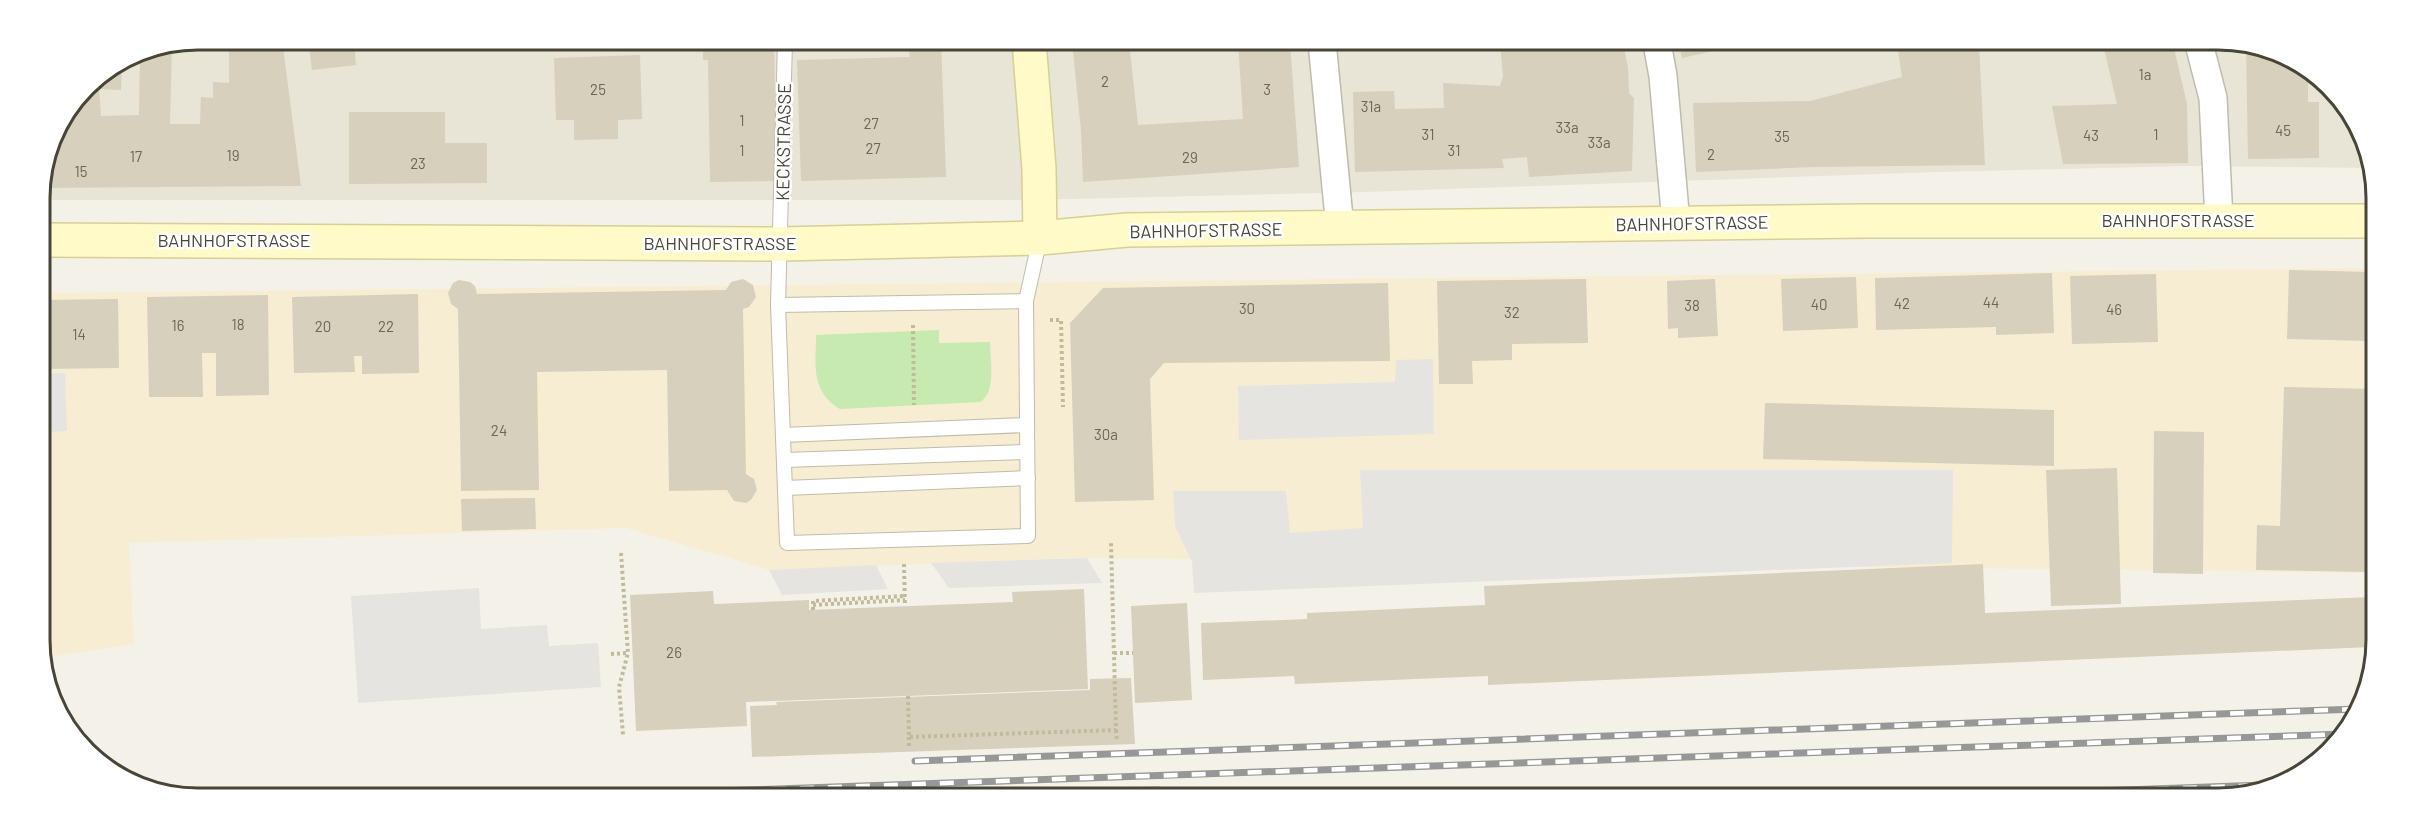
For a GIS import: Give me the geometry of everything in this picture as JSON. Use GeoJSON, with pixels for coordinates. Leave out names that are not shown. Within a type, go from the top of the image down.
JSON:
{"type":"FeatureCollection","features":[{"type":"Feature","properties":{"kind":"main road"},"geometry":{"type":"LineString","coordinates":[[1030,49],[1039,169],[1040,238]]}},
{"type":"Feature","properties":{"kind":"main road","name":"BAHNHOFSTRASSE"},"geometry":{"type":"LineString","coordinates":[[50,240],[781,244],[1040,238],[1128,230],[1676,223],[2366,221]]}},
{"type":"Feature","properties":{"kind":"street"},"geometry":{"type":"LineString","coordinates":[[1323,49],[1340,228]]}},
{"type":"Feature","properties":{"kind":"street"},"geometry":{"type":"LineString","coordinates":[[1658,49],[1663,76],[1676,223]]}},
{"type":"Feature","properties":{"kind":"street"},"geometry":{"type":"LineString","coordinates":[[2200,49],[2213,98],[2219,220]]}},
{"type":"Feature","properties":{"kind":"lane","name":"KECKSTRASSE"},"geometry":{"type":"LineString","coordinates":[[785,49],[778,305],[788,543],[903,540]]}},
{"type":"Feature","properties":{"kind":"lane"},"geometry":{"type":"LineString","coordinates":[[903,540],[1028,536],[1026,301],[1040,238]]}},
{"type":"Feature","properties":{"kind":"lane"},"geometry":{"type":"LineString","coordinates":[[778,305],[1026,301]]}},
{"type":"Feature","properties":{"kind":"lane"},"geometry":{"type":"LineString","coordinates":[[783,435],[1027,425]]}},
{"type":"Feature","properties":{"kind":"lane"},"geometry":{"type":"LineString","coordinates":[[784,460],[1027,452]]}},
{"type":"Feature","properties":{"kind":"lane"},"geometry":{"type":"LineString","coordinates":[[785,488],[1028,478]]}},
{"type":"Feature","properties":{"kind":"path"},"geometry":{"type":"LineString","coordinates":[[903,540],[905,606]]}},
{"type":"Feature","properties":{"kind":"path"},"geometry":{"type":"LineString","coordinates":[[1111,543],[1117,741]]}},
{"type":"Feature","properties":{"kind":"path"},"geometry":{"type":"LineString","coordinates":[[621,553],[628,653],[619,687],[623,735]]}},
{"type":"Feature","properties":{"kind":"path"},"geometry":{"type":"LineString","coordinates":[[813,608],[813,601],[905,598]]}},
{"type":"Feature","properties":{"kind":"path"},"geometry":{"type":"LineString","coordinates":[[611,654],[628,653]]}},
{"type":"Feature","properties":{"kind":"path"},"geometry":{"type":"LineString","coordinates":[[1114,653],[1133,653]]}},
{"type":"Feature","properties":{"kind":"path"},"geometry":{"type":"LineString","coordinates":[[908,696],[909,749]]}},
{"type":"Feature","properties":{"kind":"path"},"geometry":{"type":"LineString","coordinates":[[909,737],[1116,730]]}},
{"type":"Feature","properties":{"kind":"shaded area"},"geometry":{"type":"Polygon","coordinates":[[[197,49],[2218,49],[2256,55],[2274,61],[2308,80],[2335,107],[2346,123],[2363,168],[2189,166],[1936,172],[1365,192],[1028,200],[50,200],[50,188],[55,159],[69,123],[93,93],[115,74],[141,61],[168,52],[197,49]]]}},
{"type":"Feature","properties":{"kind":"shaded area"},"geometry":{"type":"Polygon","coordinates":[[[2366,268],[2366,573],[1077,558],[769,570],[626,528],[129,543],[134,644],[51,657],[50,293],[2366,268]]]}},
{"type":"Feature","properties":{"kind":"shaded area"},"geometry":{"type":"Polygon","coordinates":[[[1433,359],[1434,434],[1239,440],[1238,386],[1395,382],[1396,360],[1433,359]]]}},
{"type":"Feature","properties":{"kind":"shaded area"},"geometry":{"type":"Polygon","coordinates":[[[65,373],[67,431],[50,432],[50,374],[65,373]]]}},
{"type":"Feature","properties":{"kind":"shaded area"},"geometry":{"type":"Polygon","coordinates":[[[1360,470],[1953,470],[1952,563],[1194,593],[1192,562],[1175,526],[1173,491],[1286,491],[1290,533],[1363,528],[1360,470]]]}},
{"type":"Feature","properties":{"kind":"shaded area"},"geometry":{"type":"Polygon","coordinates":[[[1087,558],[1102,583],[949,588],[931,563],[1087,558]]]}},
{"type":"Feature","properties":{"kind":"shaded area"},"geometry":{"type":"Polygon","coordinates":[[[876,565],[888,589],[782,595],[769,570],[876,565]]]}},
{"type":"Feature","properties":{"kind":"shaded area"},"geometry":{"type":"Polygon","coordinates":[[[479,588],[481,629],[547,625],[549,646],[598,643],[601,687],[358,703],[351,596],[479,588]]]}},
{"type":"Feature","properties":{"kind":"green space"},"geometry":{"type":"Polygon","coordinates":[[[939,330],[939,343],[990,342],[991,383],[989,391],[980,402],[840,409],[830,402],[819,386],[816,367],[816,335],[939,330]]]}},
{"type":"Feature","properties":{"kind":"building"},"geometry":{"type":"Polygon","coordinates":[[[229,49],[283,49],[301,186],[50,188],[55,159],[69,123],[86,100],[107,80],[122,70],[121,90],[99,89],[101,116],[139,115],[140,62],[168,52],[172,52],[170,124],[200,124],[201,97],[213,98],[213,82],[229,83],[229,49]]]}},
{"type":"Feature","properties":{"kind":"building"},"geometry":{"type":"Polygon","coordinates":[[[309,49],[355,49],[356,65],[312,70],[309,49]]]}},
{"type":"Feature","properties":{"kind":"building"},"geometry":{"type":"Polygon","coordinates":[[[703,49],[774,49],[777,181],[710,182],[708,60],[703,60],[703,49]]]}},
{"type":"Feature","properties":{"kind":"building"},"geometry":{"type":"Polygon","coordinates":[[[908,49],[941,49],[946,177],[801,181],[797,60],[910,57],[908,49]]]}},
{"type":"Feature","properties":{"kind":"building"},"geometry":{"type":"Polygon","coordinates":[[[1073,49],[1130,49],[1138,125],[1243,119],[1238,49],[1291,49],[1299,167],[1083,182],[1081,131],[1073,49]]]}},
{"type":"Feature","properties":{"kind":"building"},"geometry":{"type":"Polygon","coordinates":[[[1501,49],[1624,49],[1629,93],[1634,98],[1632,171],[1529,177],[1527,157],[1502,159],[1504,168],[1355,172],[1353,92],[1394,91],[1395,109],[1444,108],[1443,83],[1500,86],[1503,76],[1501,49]]]}},
{"type":"Feature","properties":{"kind":"building"},"geometry":{"type":"Polygon","coordinates":[[[1680,49],[1722,49],[1682,58],[1680,49]]]}},
{"type":"Feature","properties":{"kind":"building"},"geometry":{"type":"Polygon","coordinates":[[[1898,49],[1979,49],[1985,165],[1812,167],[1696,172],[1693,103],[1810,101],[1902,77],[1898,49]]]}},
{"type":"Feature","properties":{"kind":"building"},"geometry":{"type":"Polygon","coordinates":[[[2104,49],[2174,49],[2187,104],[2188,163],[2063,164],[2052,106],[2117,104],[2104,49]]]}},
{"type":"Feature","properties":{"kind":"building"},"geometry":{"type":"Polygon","coordinates":[[[2246,53],[2292,69],[2308,80],[2308,102],[2319,102],[2319,158],[2248,159],[2246,53]]]}},
{"type":"Feature","properties":{"kind":"building"},"geometry":{"type":"Polygon","coordinates":[[[640,55],[642,119],[618,120],[618,139],[574,140],[574,120],[556,120],[554,58],[640,55]]]}},
{"type":"Feature","properties":{"kind":"building"},"geometry":{"type":"Polygon","coordinates":[[[349,112],[445,112],[445,143],[487,143],[487,183],[349,184],[349,112]]]}},
{"type":"Feature","properties":{"kind":"building"},"geometry":{"type":"Polygon","coordinates":[[[2289,270],[2366,272],[2366,341],[2287,339],[2289,270]]]}},
{"type":"Feature","properties":{"kind":"building"},"geometry":{"type":"Polygon","coordinates":[[[2052,273],[2054,333],[1996,335],[1996,327],[1876,330],[1875,278],[2052,273]]]}},
{"type":"Feature","properties":{"kind":"building"},"geometry":{"type":"Polygon","coordinates":[[[2156,274],[2158,342],[2072,344],[2070,276],[2156,274]]]}},
{"type":"Feature","properties":{"kind":"building"},"geometry":{"type":"Polygon","coordinates":[[[1856,277],[1858,328],[1783,331],[1781,279],[1856,277]]]}},
{"type":"Feature","properties":{"kind":"building"},"geometry":{"type":"Polygon","coordinates":[[[743,279],[753,285],[756,297],[749,307],[743,309],[746,474],[754,479],[757,490],[751,500],[746,503],[734,501],[727,490],[669,491],[667,370],[537,372],[539,490],[461,491],[458,309],[451,304],[448,293],[453,283],[459,280],[470,282],[475,286],[477,294],[726,290],[731,282],[743,279]]]}},
{"type":"Feature","properties":{"kind":"building"},"geometry":{"type":"Polygon","coordinates":[[[1586,279],[1588,343],[1512,344],[1512,360],[1472,361],[1473,384],[1439,384],[1437,281],[1586,279]]]}},
{"type":"Feature","properties":{"kind":"building"},"geometry":{"type":"Polygon","coordinates":[[[1715,279],[1718,336],[1678,338],[1678,328],[1668,329],[1667,281],[1715,279]]]}},
{"type":"Feature","properties":{"kind":"building"},"geometry":{"type":"Polygon","coordinates":[[[1388,283],[1390,361],[1164,363],[1150,379],[1154,500],[1075,502],[1070,323],[1103,288],[1388,283]]]}},
{"type":"Feature","properties":{"kind":"building"},"geometry":{"type":"Polygon","coordinates":[[[418,294],[419,373],[362,374],[362,356],[354,356],[355,372],[294,373],[292,297],[418,294]]]}},
{"type":"Feature","properties":{"kind":"building"},"geometry":{"type":"Polygon","coordinates":[[[268,295],[269,395],[216,396],[216,353],[202,353],[203,397],[149,397],[147,297],[268,295]]]}},
{"type":"Feature","properties":{"kind":"building"},"geometry":{"type":"Polygon","coordinates":[[[118,299],[119,368],[50,369],[50,300],[118,299]]]}},
{"type":"Feature","properties":{"kind":"building"},"geometry":{"type":"Polygon","coordinates":[[[2284,387],[2366,389],[2366,572],[2256,570],[2257,525],[2280,526],[2284,387]]]}},
{"type":"Feature","properties":{"kind":"building"},"geometry":{"type":"Polygon","coordinates":[[[1765,403],[2054,410],[2054,466],[1763,459],[1765,403]]]}},
{"type":"Feature","properties":{"kind":"building"},"geometry":{"type":"Polygon","coordinates":[[[2154,431],[2204,432],[2203,574],[2153,573],[2154,431]]]}},
{"type":"Feature","properties":{"kind":"building"},"geometry":{"type":"Polygon","coordinates":[[[2117,468],[2121,604],[2051,606],[2046,470],[2117,468]]]}},
{"type":"Feature","properties":{"kind":"building"},"geometry":{"type":"Polygon","coordinates":[[[535,498],[536,529],[462,531],[461,499],[535,498]]]}},
{"type":"Feature","properties":{"kind":"building"},"geometry":{"type":"Polygon","coordinates":[[[1983,564],[1985,613],[2366,597],[2366,641],[2365,647],[1488,685],[1488,676],[1295,684],[1294,676],[1203,680],[1201,623],[1307,619],[1307,613],[1485,605],[1484,586],[1983,564]]]}},
{"type":"Feature","properties":{"kind":"building"},"geometry":{"type":"Polygon","coordinates":[[[1084,589],[1088,689],[746,702],[747,726],[636,731],[630,595],[713,591],[714,604],[809,600],[809,610],[1013,602],[1012,592],[1084,589]]]}},
{"type":"Feature","properties":{"kind":"building"},"geometry":{"type":"Polygon","coordinates":[[[1187,603],[1192,700],[1135,703],[1131,606],[1187,603]]]}},
{"type":"Feature","properties":{"kind":"building"},"geometry":{"type":"Polygon","coordinates":[[[1131,678],[1135,744],[752,757],[750,706],[777,705],[776,702],[1090,690],[1090,679],[1131,678]]]}},
{"type":"Feature","properties":{"kind":"building"},"geometry":{"type":"Polygon","coordinates":[[[1160,786],[1160,788],[1106,788],[1160,786]]]}},
{"type":"Feature","properties":{"kind":"railway"},"geometry":{"type":"LineString","coordinates":[[915,761],[2349,709]]}},
{"type":"Feature","properties":{"kind":"railway"},"geometry":{"type":"LineString","coordinates":[[804,788],[2332,734]]}},
{"type":"Feature","properties":{"kind":"railway"},"geometry":{"type":"LineString","coordinates":[[2181,788],[2243,786]]}}]}
